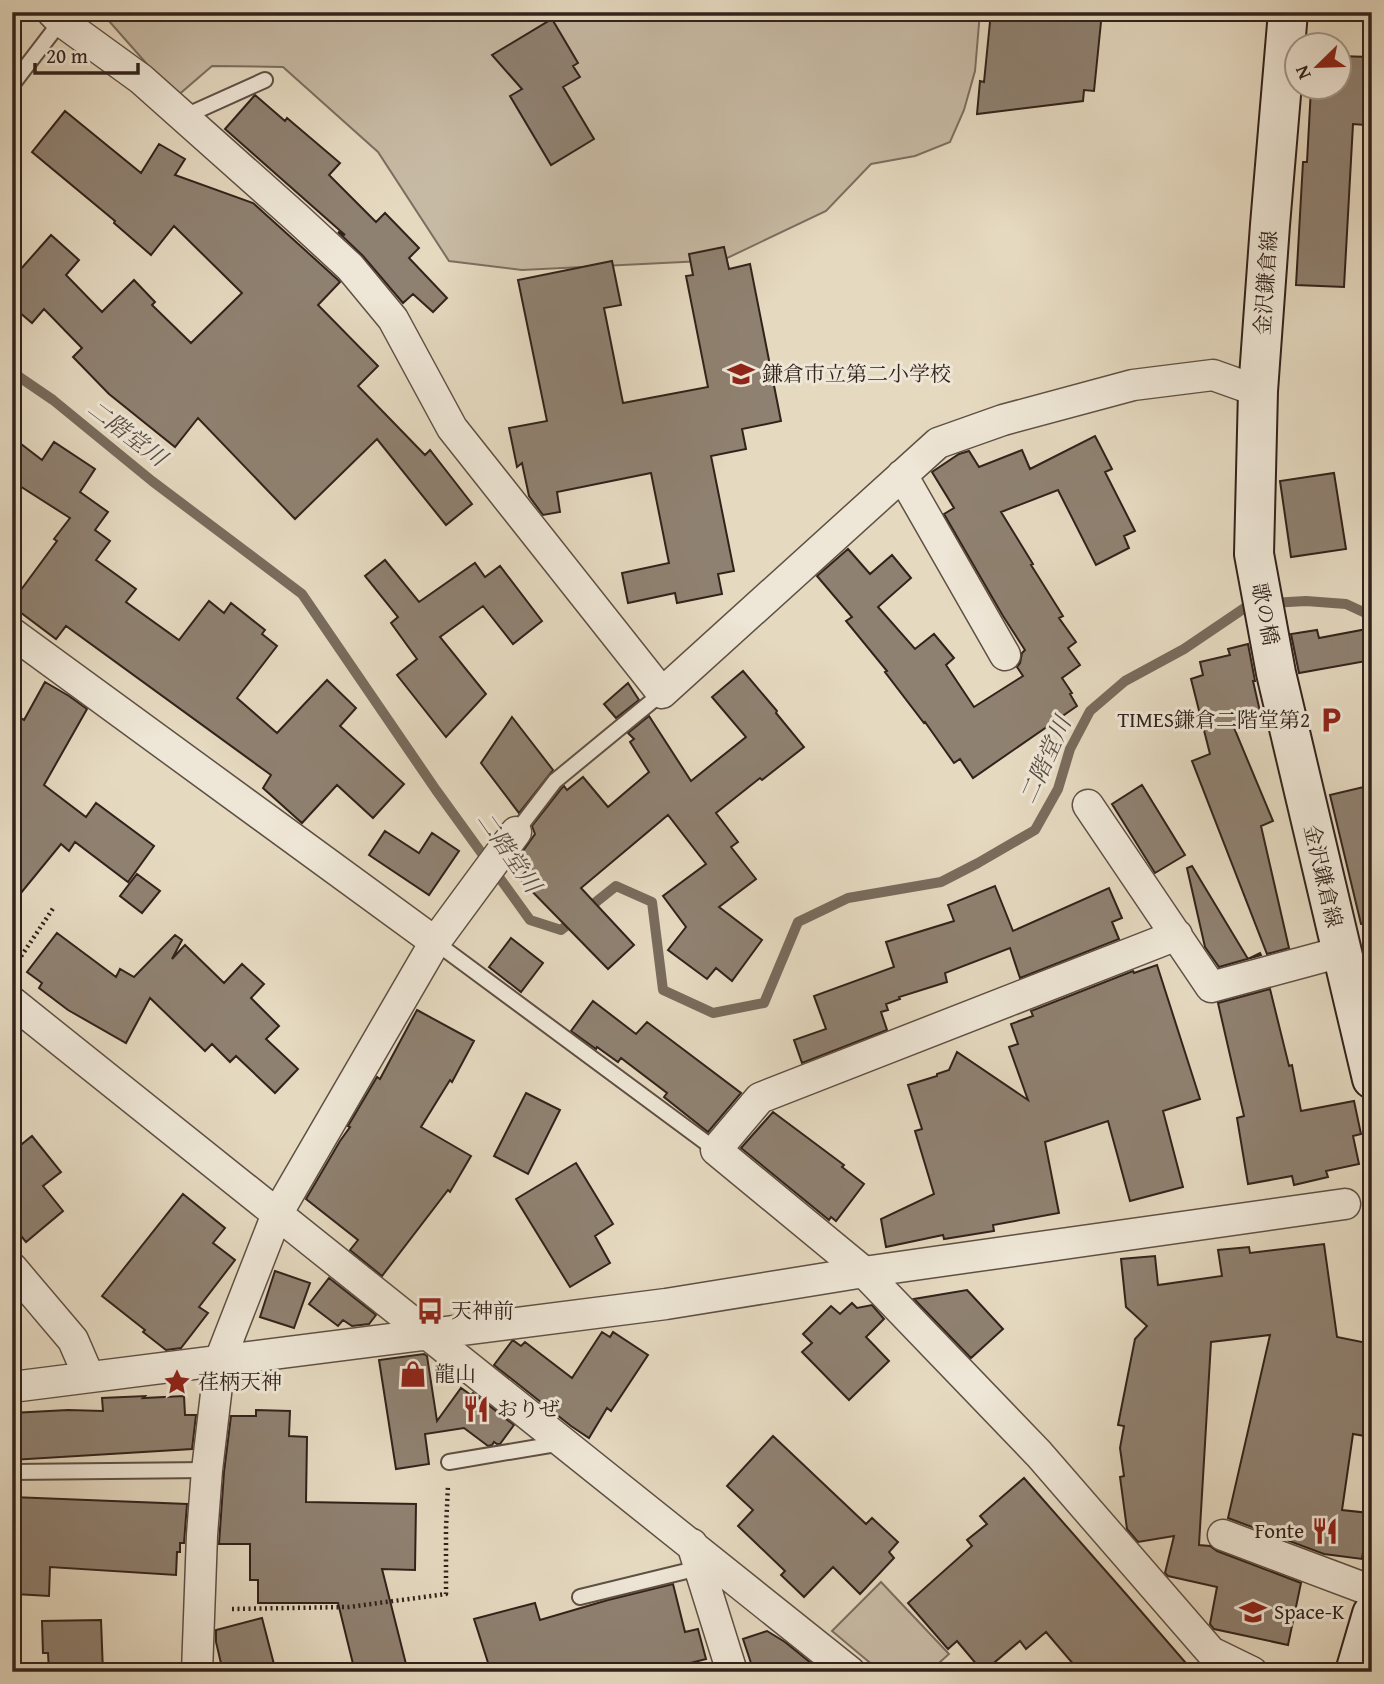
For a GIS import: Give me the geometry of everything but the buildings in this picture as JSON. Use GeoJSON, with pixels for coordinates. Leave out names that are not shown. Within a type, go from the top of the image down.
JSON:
{"type":"FeatureCollection","features":[{"type":"Feature","properties":{"kind":"main road","name":"金沢鎌倉線"},"geometry":{"type":"LineString","coordinates":[[1254,554],[1258,391],[1289,12]]}},
{"type":"Feature","properties":{"kind":"main road","name":"歌の橋"},"geometry":{"type":"LineString","coordinates":[[1254,554],[1276,673]]}},
{"type":"Feature","properties":{"kind":"main road","name":"金沢鎌倉線"},"geometry":{"type":"LineString","coordinates":[[1276,673],[1372,1079]]}},
{"type":"Feature","properties":{"kind":"main road"},"geometry":{"type":"LineString","coordinates":[[1355,1672],[1372,1614]]}},
{"type":"Feature","properties":{"kind":"street"},"geometry":{"type":"LineString","coordinates":[[57,17],[141,79],[350,267],[393,319],[452,428],[662,693],[938,443],[1003,420],[1133,385],[1213,374],[1258,391]]}},
{"type":"Feature","properties":{"kind":"street"},"geometry":{"type":"LineString","coordinates":[[902,475],[1005,655]]}},
{"type":"Feature","properties":{"kind":"street"},"geometry":{"type":"LineString","coordinates":[[12,633],[435,942]]}},
{"type":"Feature","properties":{"kind":"street"},"geometry":{"type":"LineString","coordinates":[[1088,805],[1211,987],[1341,951]]}},
{"type":"Feature","properties":{"kind":"street"},"geometry":{"type":"LineString","coordinates":[[197,1672],[202,1535],[220,1360],[277,1214],[435,942],[516,832]]}},
{"type":"Feature","properties":{"kind":"street"},"geometry":{"type":"LineString","coordinates":[[1177,936],[760,1098],[716,1150],[864,1272],[1039,1454],[1211,1652],[1252,1672]]}},
{"type":"Feature","properties":{"kind":"street"},"geometry":{"type":"LineString","coordinates":[[12,1002],[564,1442],[696,1556],[849,1672]]}},
{"type":"Feature","properties":{"kind":"street"},"geometry":{"type":"LineString","coordinates":[[12,1387],[666,1304],[864,1272],[1345,1204]]}},
{"type":"Feature","properties":{"kind":"street"},"geometry":{"type":"LineString","coordinates":[[12,1268],[73,1340],[89,1377]]}},
{"type":"Feature","properties":{"kind":"street"},"geometry":{"type":"LineString","coordinates":[[1223,1535],[1372,1591]]}},
{"type":"Feature","properties":{"kind":"street"},"geometry":{"type":"LineString","coordinates":[[696,1556],[732,1672]]}},
{"type":"Feature","properties":{"kind":"lane"},"geometry":{"type":"LineString","coordinates":[[12,85],[57,17]]}},
{"type":"Feature","properties":{"kind":"lane"},"geometry":{"type":"LineString","coordinates":[[183,117],[265,80]]}},
{"type":"Feature","properties":{"kind":"lane"},"geometry":{"type":"LineString","coordinates":[[516,832],[555,781],[662,693]]}},
{"type":"Feature","properties":{"kind":"lane"},"geometry":{"type":"LineString","coordinates":[[435,942],[716,1150]]}},
{"type":"Feature","properties":{"kind":"lane"},"geometry":{"type":"LineString","coordinates":[[449,1462],[564,1442]]}},
{"type":"Feature","properties":{"kind":"lane"},"geometry":{"type":"LineString","coordinates":[[12,1472],[207,1470]]}},
{"type":"Feature","properties":{"kind":"lane"},"geometry":{"type":"LineString","coordinates":[[580,1597],[696,1556]]}},
{"type":"Feature","properties":{"kind":"path"},"geometry":{"type":"LineString","coordinates":[[12,970],[54,907]]}},
{"type":"Feature","properties":{"kind":"path"},"geometry":{"type":"LineString","coordinates":[[200,1609],[349,1607],[446,1594],[449,1462]]}},
{"type":"Feature","properties":{"kind":"shaded area"},"geometry":{"type":"Polygon","coordinates":[[[101,12],[980,12],[975,71],[964,110],[950,142],[915,156],[871,164],[826,211],[723,260],[522,270],[449,261],[378,152],[283,67],[212,66],[176,97],[101,12]]]}},
{"type":"Feature","properties":{"kind":"shaded area"},"geometry":{"type":"Polygon","coordinates":[[[881,1582],[949,1654],[929,1672],[881,1672],[832,1631],[881,1582]]]}},
{"type":"Feature","properties":{"kind":"waterway","name":"二階堂川"},"geometry":{"type":"LineString","coordinates":[[12,372],[53,400],[152,481],[302,594],[436,790],[530,920],[561,930],[616,886],[652,902],[663,990],[713,1013],[764,1003],[798,922],[848,898],[941,882],[1035,830],[1058,789],[1070,749],[1090,711],[1125,681],[1184,649],[1249,605],[1255,605]]}},
{"type":"Feature","properties":{"kind":"waterway","name":"二階堂川"},"geometry":{"type":"LineString","coordinates":[[1271,603],[1306,601],[1346,604],[1372,616]]}},
{"type":"Feature","properties":{"kind":"place","name":"鎌倉市立第二小学校"},"geometry":{"type":"Point","coordinates":[741,374]}},
{"type":"Feature","properties":{"kind":"place","name":"TIMES鎌倉二階堂第2"},"geometry":{"type":"Point","coordinates":[1331,720]}},
{"type":"Feature","properties":{"kind":"place","name":"天神前"},"geometry":{"type":"Point","coordinates":[430,1311]}},
{"type":"Feature","properties":{"kind":"place","name":"龍山"},"geometry":{"type":"Point","coordinates":[413,1374]}},
{"type":"Feature","properties":{"kind":"place","name":"荏柄天神"},"geometry":{"type":"Point","coordinates":[177,1382]}},
{"type":"Feature","properties":{"kind":"place","name":"おりぜ"},"geometry":{"type":"Point","coordinates":[476,1409]}},
{"type":"Feature","properties":{"kind":"place","name":"Fonte"},"geometry":{"type":"Point","coordinates":[1325,1531]}},
{"type":"Feature","properties":{"kind":"place","name":"Space-K"},"geometry":{"type":"Point","coordinates":[1253,1612]}}]}
